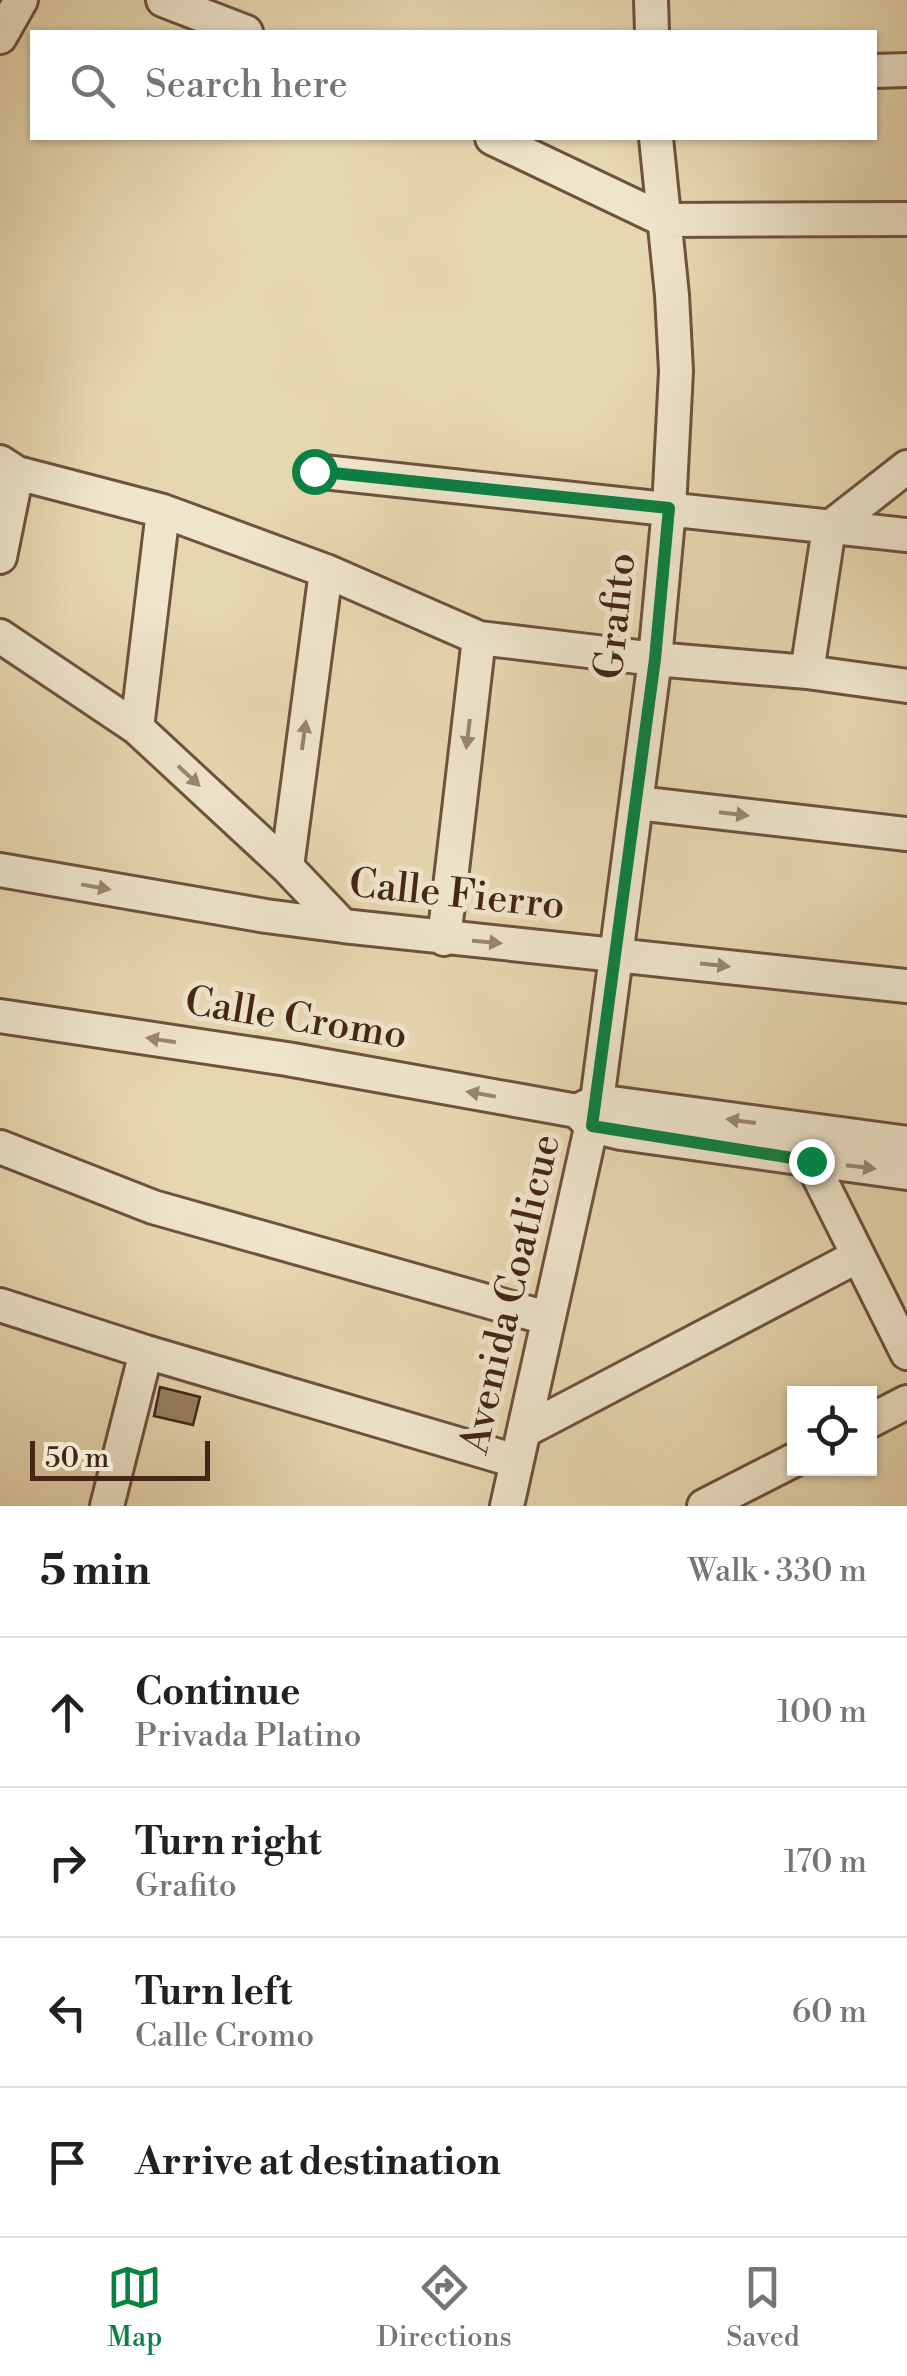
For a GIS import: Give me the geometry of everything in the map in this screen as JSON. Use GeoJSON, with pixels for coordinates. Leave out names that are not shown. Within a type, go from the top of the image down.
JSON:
{"type":"FeatureCollection","features":[{"type":"Feature","properties":{"kind":"street"},"geometry":{"type":"LineString","coordinates":[[0,36],[21,0]]}},
{"type":"Feature","properties":{"kind":"street"},"geometry":{"type":"LineString","coordinates":[[163,0],[241,30]]}},
{"type":"Feature","properties":{"kind":"street"},"geometry":{"type":"LineString","coordinates":[[652,0],[652,30]]}},
{"type":"Feature","properties":{"kind":"street"},"geometry":{"type":"LineString","coordinates":[[877,70],[907,70]]}},
{"type":"Feature","properties":{"kind":"street"},"geometry":{"type":"LineString","coordinates":[[496,140],[664,220],[907,219]]}},
{"type":"Feature","properties":{"kind":"street","name":"Grafito"},"geometry":{"type":"LineString","coordinates":[[589,1113],[618,954],[655,659],[669,508],[676,371],[656,140]]}},
{"type":"Feature","properties":{"kind":"street"},"geometry":{"type":"LineString","coordinates":[[806,672],[829,528],[907,467]]}},
{"type":"Feature","properties":{"kind":"street"},"geometry":{"type":"LineString","coordinates":[[0,556],[9,468],[163,511],[326,570],[480,638],[907,686]]}},
{"type":"Feature","properties":{"kind":"street"},"geometry":{"type":"LineString","coordinates":[[314,471],[907,535]]}},
{"type":"Feature","properties":{"kind":"street"},"geometry":{"type":"LineString","coordinates":[[137,728],[163,511]]}},
{"type":"Feature","properties":{"kind":"street"},"geometry":{"type":"LineString","coordinates":[[287,866],[326,570]]}},
{"type":"Feature","properties":{"kind":"street"},"geometry":{"type":"LineString","coordinates":[[444,938],[480,638]]}},
{"type":"Feature","properties":{"kind":"street"},"geometry":{"type":"LineString","coordinates":[[9,647],[137,728],[287,866],[343,926]]}},
{"type":"Feature","properties":{"kind":"street"},"geometry":{"type":"LineString","coordinates":[[637,803],[907,834]]}},
{"type":"Feature","properties":{"kind":"street","name":"Calle Fierro"},"geometry":{"type":"LineString","coordinates":[[0,870],[343,926],[907,986]]}},
{"type":"Feature","properties":{"kind":"street","name":"Calle Cromo"},"geometry":{"type":"LineString","coordinates":[[2,1011],[589,1113],[811,1161],[907,1173]]}},
{"type":"Feature","properties":{"kind":"street","name":"Calle Cromo"},"geometry":{"type":"LineString","coordinates":[[589,1113],[907,1143]]}},
{"type":"Feature","properties":{"kind":"street","name":"Avenida Coatlicue"},"geometry":{"type":"LineString","coordinates":[[507,1506],[589,1113]]}},
{"type":"Feature","properties":{"kind":"street"},"geometry":{"type":"LineString","coordinates":[[0,1146],[153,1207],[548,1318]]}},
{"type":"Feature","properties":{"kind":"street"},"geometry":{"type":"LineString","coordinates":[[811,1161],[907,1353]]}},
{"type":"Feature","properties":{"kind":"street"},"geometry":{"type":"LineString","coordinates":[[0,1305],[146,1352],[520,1446],[858,1256]]}},
{"type":"Feature","properties":{"kind":"street"},"geometry":{"type":"LineString","coordinates":[[110,1505],[146,1352]]}},
{"type":"Feature","properties":{"kind":"street"},"geometry":{"type":"LineString","coordinates":[[877,1417],[907,1402]]}},
{"type":"Feature","properties":{"kind":"street"},"geometry":{"type":"LineString","coordinates":[[704,1506],[787,1464]]}},
{"type":"Feature","properties":{"kind":"building"},"geometry":{"type":"Polygon","coordinates":[[[160,1387],[200,1397],[193,1425],[154,1416],[160,1387]]]}},
{"type":"Feature","properties":{"kind":"route"},"geometry":{"type":"LineString","coordinates":[[314,471],[669,508],[655,659],[592,1126],[811,1161]]}}]}
